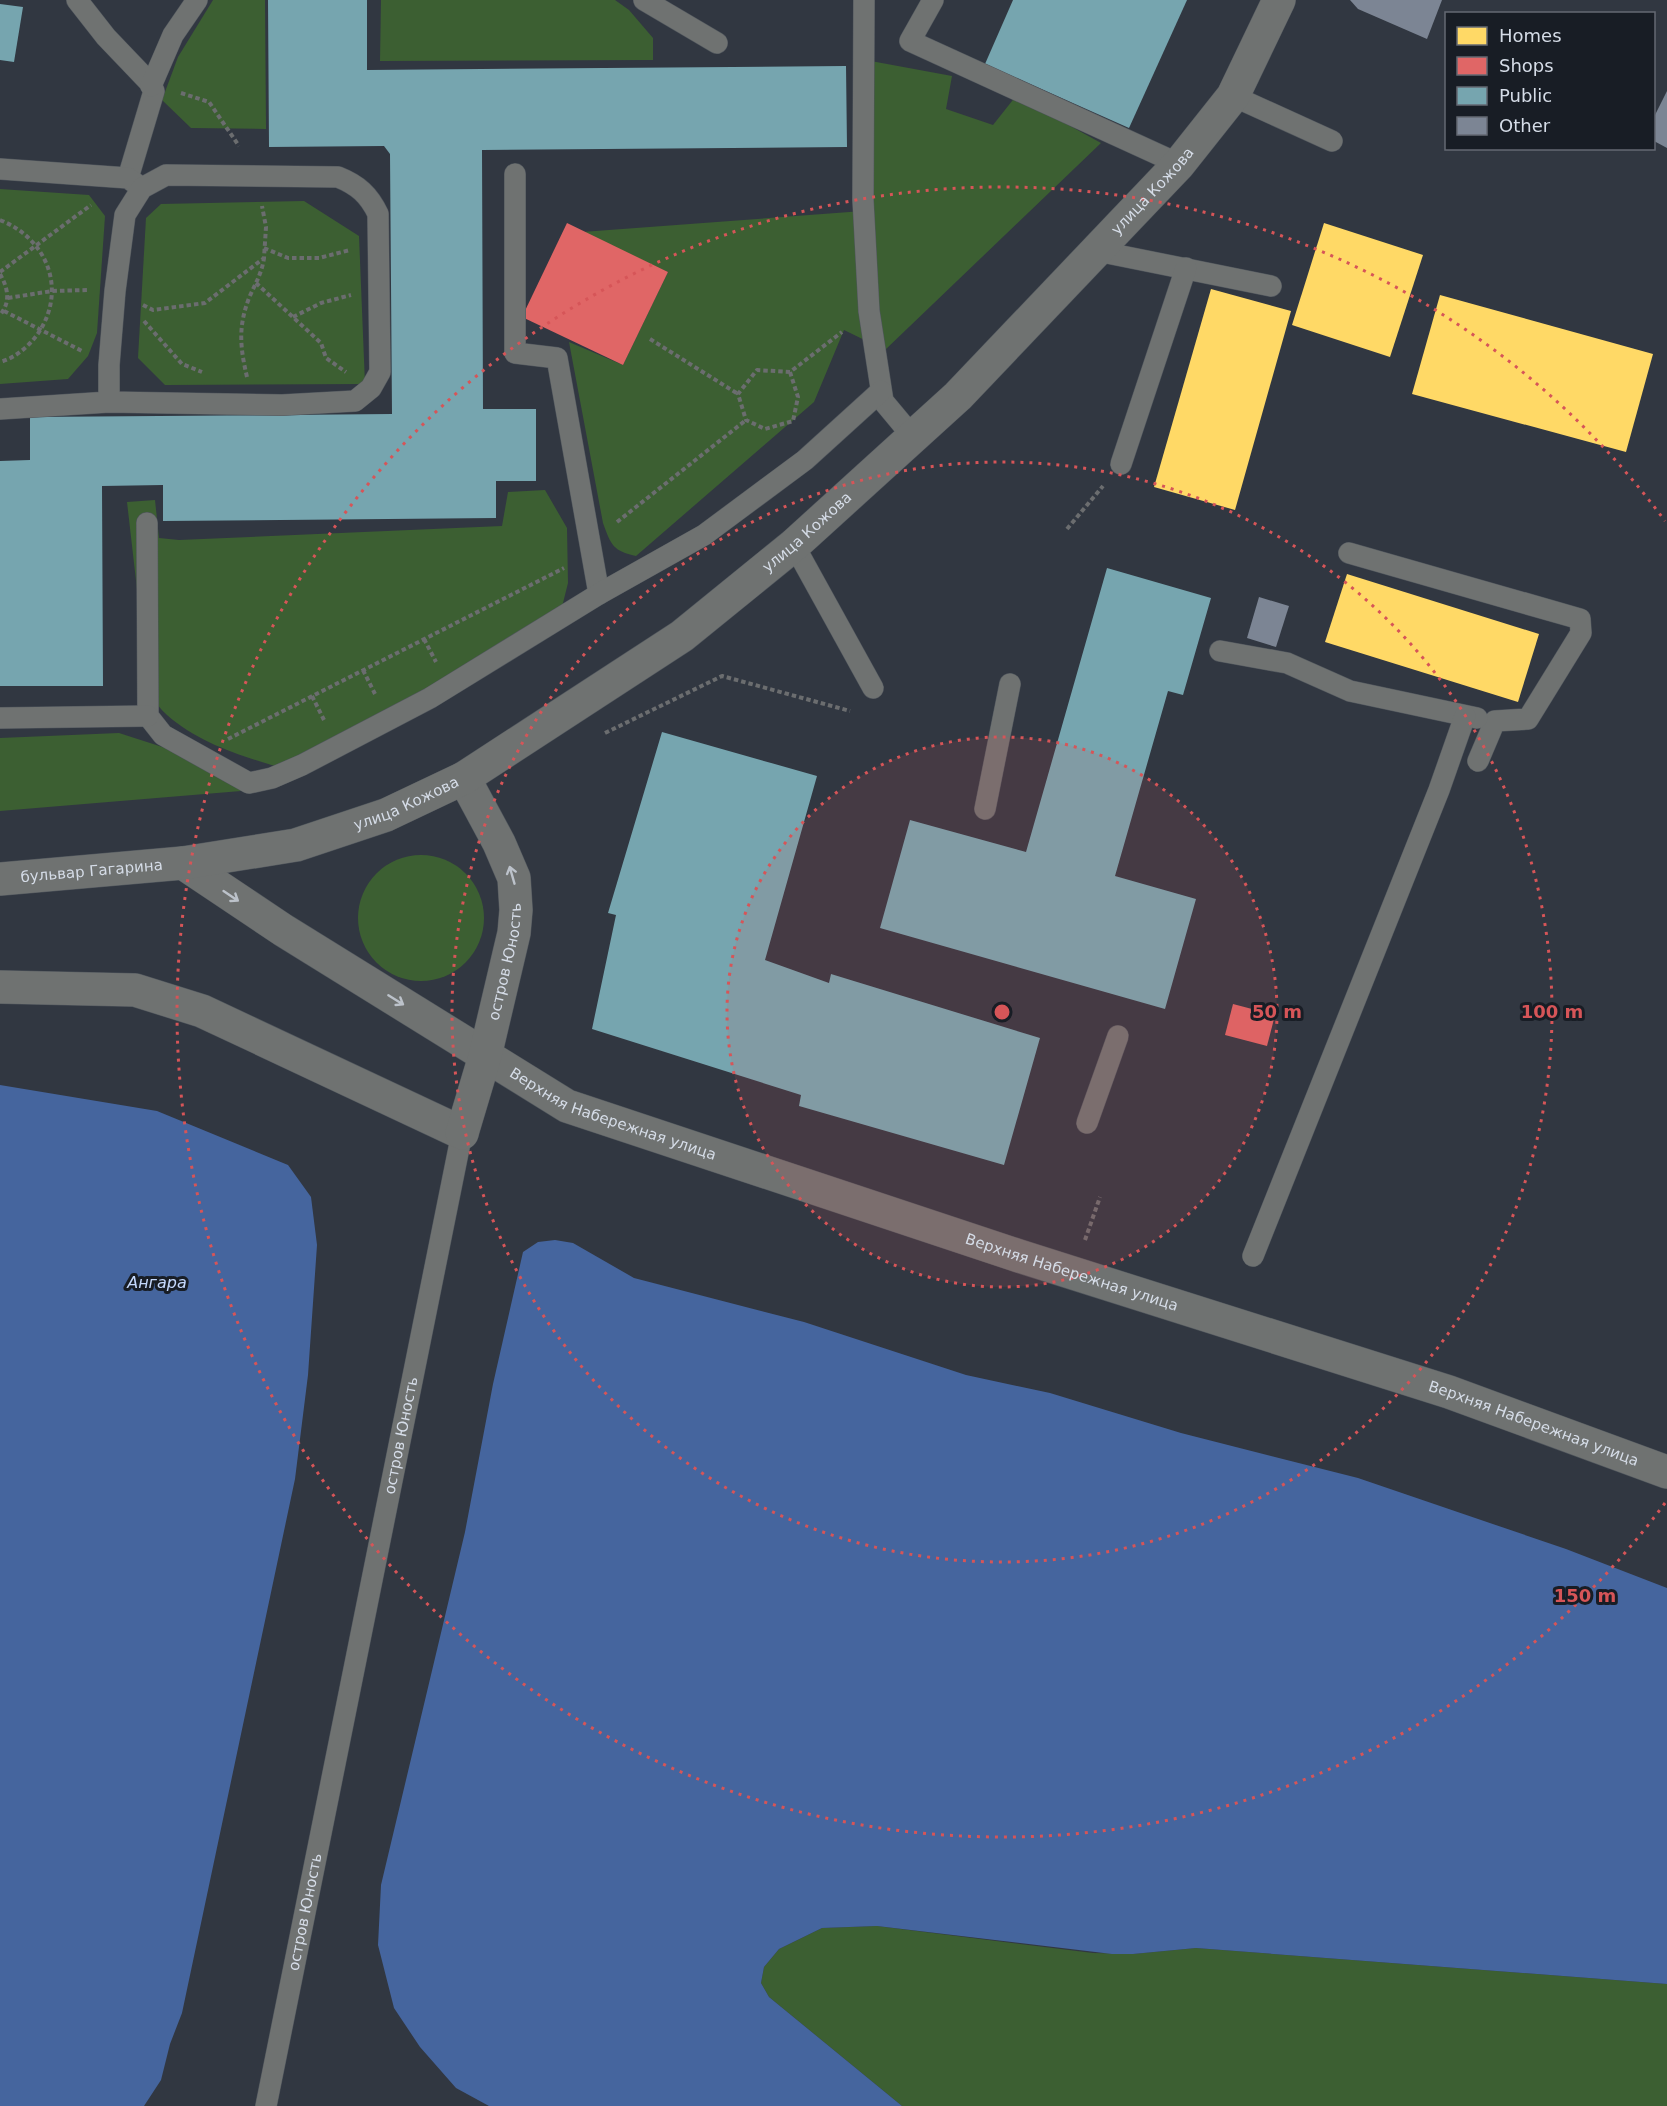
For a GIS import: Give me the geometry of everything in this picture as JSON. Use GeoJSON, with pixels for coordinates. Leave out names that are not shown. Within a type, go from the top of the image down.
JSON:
{"type":"FeatureCollection","features":[{"type":"Feature","properties":{"kind":"street","name":"улица Кожова"},"geometry":{"type":"LineString","coordinates":[[183,863],[296,844],[386,815],[464,778],[682,636],[794,545],[958,396],[1179,164],[1233,96],[1279,0]]}},
{"type":"Feature","properties":{"kind":"street","name":"остров Юность"},"geometry":{"type":"LineString","coordinates":[[462,1133],[485,1056],[514,933],[516,910],[514,878],[499,843],[464,778]]}},
{"type":"Feature","properties":{"kind":"street","name":"бульвар Гагарина"},"geometry":{"type":"LineString","coordinates":[[0,879],[183,863]]}},
{"type":"Feature","properties":{"kind":"street","name":"Верхняя Набережная улица"},"geometry":{"type":"LineString","coordinates":[[183,863],[283,930],[567,1106],[1019,1256],[1449,1392],[1667,1472]]}},
{"type":"Feature","properties":{"kind":"street"},"geometry":{"type":"LineString","coordinates":[[0,987],[135,990],[202,1011],[462,1133]]}},
{"type":"Feature","properties":{"kind":"lane"},"geometry":{"type":"LineString","coordinates":[[77,0],[154,92],[131,202],[125,215],[120,293],[109,365],[109,402]]}},
{"type":"Feature","properties":{"kind":"lane"},"geometry":{"type":"LineString","coordinates":[[151,86],[172,35],[197,0]]}},
{"type":"Feature","properties":{"kind":"lane"},"geometry":{"type":"LineString","coordinates":[[644,0],[717,43]]}},
{"type":"Feature","properties":{"kind":"lane"},"geometry":{"type":"LineString","coordinates":[[864,0],[863,200],[869,311],[883,401],[913,437]]}},
{"type":"Feature","properties":{"kind":"lane"},"geometry":{"type":"LineString","coordinates":[[933,0],[910,42],[1179,164]]}},
{"type":"Feature","properties":{"kind":"lane"},"geometry":{"type":"LineString","coordinates":[[1233,96],[1332,141]]}},
{"type":"Feature","properties":{"kind":"lane"},"geometry":{"type":"LineString","coordinates":[[0,169],[135,183],[166,176],[338,177],[352,182],[371,201],[378,214],[380,372],[368,391],[355,402],[255,405],[109,402],[0,409]]}},
{"type":"Feature","properties":{"kind":"lane"},"geometry":{"type":"LineString","coordinates":[[515,174],[515,353],[556,358],[599,594]]}},
{"type":"Feature","properties":{"kind":"lane"},"geometry":{"type":"LineString","coordinates":[[1097,251],[1271,286]]}},
{"type":"Feature","properties":{"kind":"lane"},"geometry":{"type":"LineString","coordinates":[[1121,464],[1186,268]]}},
{"type":"Feature","properties":{"kind":"lane"},"geometry":{"type":"LineString","coordinates":[[147,523],[148,716],[163,735],[249,783],[272,778],[302,765],[430,698],[599,594],[704,535],[805,460],[881,391]]}},
{"type":"Feature","properties":{"kind":"lane"},"geometry":{"type":"LineString","coordinates":[[794,545],[873,688]]}},
{"type":"Feature","properties":{"kind":"lane"},"geometry":{"type":"LineString","coordinates":[[1220,651],[1287,663],[1350,691],[1495,721],[1528,719],[1581,633],[1580,619],[1349,553]]}},
{"type":"Feature","properties":{"kind":"lane"},"geometry":{"type":"LineString","coordinates":[[985,809],[1010,684]]}},
{"type":"Feature","properties":{"kind":"lane"},"geometry":{"type":"LineString","coordinates":[[0,718],[148,716]]}},
{"type":"Feature","properties":{"kind":"lane"},"geometry":{"type":"LineString","coordinates":[[1253,1256],[1435,801],[1465,716]]}},
{"type":"Feature","properties":{"kind":"lane"},"geometry":{"type":"LineString","coordinates":[[1478,761],[1495,721]]}},
{"type":"Feature","properties":{"kind":"lane"},"geometry":{"type":"LineString","coordinates":[[1087,1123],[1118,1036]]}},
{"type":"Feature","properties":{"kind":"lane","name":"остров Юность"},"geometry":{"type":"LineString","coordinates":[[266,2106],[462,1133]]}},
{"type":"Feature","properties":{"kind":"path"},"geometry":{"type":"LineString","coordinates":[[151,86],[209,102],[238,143],[261,202],[266,227],[263,268],[242,324],[240,350],[255,405]]}},
{"type":"Feature","properties":{"kind":"path"},"geometry":{"type":"LineString","coordinates":[[0,315],[4,311],[8,298],[6,284],[0,273],[37,246],[135,183]]}},
{"type":"Feature","properties":{"kind":"path"},"geometry":{"type":"LineString","coordinates":[[0,220],[26,234],[37,246],[48,268],[52,291],[51,304],[41,329],[26,347],[16,355],[0,362]]}},
{"type":"Feature","properties":{"kind":"path"},"geometry":{"type":"LineString","coordinates":[[264,248],[288,258],[319,258],[348,251],[378,231]]}},
{"type":"Feature","properties":{"kind":"path"},"geometry":{"type":"LineString","coordinates":[[8,298],[52,291],[100,289],[120,293],[153,310],[205,303],[264,258]]}},
{"type":"Feature","properties":{"kind":"path"},"geometry":{"type":"LineString","coordinates":[[256,283],[321,343],[326,358],[368,391]]}},
{"type":"Feature","properties":{"kind":"path"},"geometry":{"type":"LineString","coordinates":[[294,317],[321,303],[346,295],[379,292]]}},
{"type":"Feature","properties":{"kind":"path"},"geometry":{"type":"LineString","coordinates":[[120,293],[182,364],[212,376]]}},
{"type":"Feature","properties":{"kind":"path"},"geometry":{"type":"LineString","coordinates":[[4,311],[109,365]]}},
{"type":"Feature","properties":{"kind":"path"},"geometry":{"type":"LineString","coordinates":[[738,394],[757,370],[790,372],[869,311]]}},
{"type":"Feature","properties":{"kind":"path"},"geometry":{"type":"LineString","coordinates":[[650,339],[738,394],[746,420],[765,429],[793,421],[798,397],[790,372]]}},
{"type":"Feature","properties":{"kind":"path"},"geometry":{"type":"LineString","coordinates":[[615,523],[746,420]]}},
{"type":"Feature","properties":{"kind":"path"},"geometry":{"type":"LineString","coordinates":[[1067,529],[1121,464]]}},
{"type":"Feature","properties":{"kind":"path"},"geometry":{"type":"LineString","coordinates":[[225,740],[567,566]]}},
{"type":"Feature","properties":{"kind":"path"},"geometry":{"type":"LineString","coordinates":[[605,733],[722,676],[850,711]]}},
{"type":"Feature","properties":{"kind":"green space"},"geometry":{"type":"Polygon","coordinates":[[[213,0],[265,0],[266,129],[191,128],[162,100],[178,57],[213,0]]]}},
{"type":"Feature","properties":{"kind":"green space"},"geometry":{"type":"Polygon","coordinates":[[[381,0],[615,0],[629,10],[653,38],[653,60],[380,61],[381,0]]]}},
{"type":"Feature","properties":{"kind":"green space"},"geometry":{"type":"Polygon","coordinates":[[[860,59],[952,76],[946,109],[993,125],[1016,96],[1101,143],[885,350],[844,330],[814,402],[636,556],[622,552],[611,542],[603,523],[569,342],[623,365],[668,272],[582,232],[863,211],[860,59]]]}},
{"type":"Feature","properties":{"kind":"green space"},"geometry":{"type":"Polygon","coordinates":[[[0,189],[89,195],[105,216],[97,333],[88,356],[68,379],[0,384],[0,189]]]}},
{"type":"Feature","properties":{"kind":"green space"},"geometry":{"type":"Polygon","coordinates":[[[304,201],[359,236],[365,384],[165,385],[138,358],[146,218],[161,204],[304,201]]]}},
{"type":"Feature","properties":{"kind":"green space"},"geometry":{"type":"Polygon","coordinates":[[[545,490],[567,528],[568,583],[560,615],[539,633],[278,767],[206,741],[179,725],[160,708],[149,694],[127,502],[155,500],[159,538],[179,540],[502,526],[508,492],[545,490]]]}},
{"type":"Feature","properties":{"kind":"green space"},"geometry":{"type":"Polygon","coordinates":[[[119,733],[181,753],[264,789],[0,811],[0,738],[119,733]]]}},
{"type":"Feature","properties":{"kind":"green space"},"geometry":{"type":"Polygon","coordinates":[[[421,855],[445,860],[466,873],[479,894],[484,918],[479,942],[466,963],[445,976],[421,981],[397,976],[376,963],[363,942],[358,918],[363,894],[376,873],[397,860],[421,855]]]}},
{"type":"Feature","properties":{"kind":"green space"},"geometry":{"type":"Polygon","coordinates":[[[877,1926],[1093,1953],[1133,1954],[1196,1948],[1667,1984],[1667,2106],[902,2106],[769,1997],[761,1983],[764,1967],[779,1949],[822,1928],[877,1926]]]}},
{"type":"Feature","properties":{"kind":"water","name":"Ангара"},"geometry":{"type":"Polygon","coordinates":[[[0,1085],[157,1111],[288,1165],[311,1197],[317,1245],[308,1375],[295,1479],[182,2013],[170,2044],[161,2080],[144,2106],[0,2106],[0,1085]]]}},
{"type":"Feature","properties":{"kind":"water"},"geometry":{"type":"Polygon","coordinates":[[[555,1240],[573,1243],[634,1278],[804,1322],[966,1375],[1050,1393],[1181,1433],[1358,1478],[1566,1549],[1667,1588],[1667,1984],[1196,1948],[1112,1954],[877,1926],[822,1928],[779,1949],[764,1967],[761,1983],[769,1997],[902,2106],[489,2106],[456,2088],[420,2047],[394,2008],[378,1945],[381,1885],[465,1532],[493,1384],[523,1252],[538,1242],[555,1240]]]}},
{"type":"Feature","properties":{"kind":"building: Homes"},"geometry":{"type":"Polygon","coordinates":[[[1324,223],[1423,255],[1390,357],[1292,325],[1324,223]]]}},
{"type":"Feature","properties":{"kind":"building: Homes"},"geometry":{"type":"Polygon","coordinates":[[[1211,289],[1291,311],[1235,510],[1154,487],[1211,289]]]}},
{"type":"Feature","properties":{"kind":"building: Homes"},"geometry":{"type":"Polygon","coordinates":[[[1440,295],[1653,354],[1626,452],[1412,394],[1440,295]]]}},
{"type":"Feature","properties":{"kind":"building: Homes"},"geometry":{"type":"Polygon","coordinates":[[[1347,574],[1539,634],[1518,702],[1325,642],[1347,574]]]}},
{"type":"Feature","properties":{"kind":"building: Shops"},"geometry":{"type":"Polygon","coordinates":[[[567,223],[668,272],[623,365],[522,317],[567,223]]]}},
{"type":"Feature","properties":{"kind":"building: Shops"},"geometry":{"type":"Polygon","coordinates":[[[1233,1004],[1275,1015],[1267,1046],[1225,1035],[1233,1004]]]}},
{"type":"Feature","properties":{"kind":"building: Public"},"geometry":{"type":"Polygon","coordinates":[[[268,0],[367,0],[367,70],[846,66],[847,147],[482,150],[483,409],[536,409],[536,481],[496,481],[496,518],[163,521],[163,485],[102,486],[103,686],[0,686],[0,461],[30,460],[30,417],[392,414],[390,154],[384,146],[269,147],[268,0]]]}},
{"type":"Feature","properties":{"kind":"building: Public"},"geometry":{"type":"Polygon","coordinates":[[[1013,0],[1187,0],[1129,128],[985,64],[1013,0]]]}},
{"type":"Feature","properties":{"kind":"building: Public"},"geometry":{"type":"Polygon","coordinates":[[[0,4],[23,7],[14,62],[0,60],[0,4]]]}},
{"type":"Feature","properties":{"kind":"building: Public"},"geometry":{"type":"Polygon","coordinates":[[[1107,568],[1211,598],[1183,695],[1168,691],[1115,876],[1196,899],[1165,1009],[880,928],[910,820],[1026,852],[1107,568]]]}},
{"type":"Feature","properties":{"kind":"building: Public"},"geometry":{"type":"Polygon","coordinates":[[[662,732],[817,776],[765,960],[829,983],[831,974],[1040,1038],[1004,1165],[799,1106],[801,1095],[592,1029],[616,915],[608,913],[662,732]]]}},
{"type":"Feature","properties":{"kind":"building: Other"},"geometry":{"type":"Polygon","coordinates":[[[1350,0],[1442,0],[1427,39],[1358,9],[1350,0]]]}},
{"type":"Feature","properties":{"kind":"building: Other"},"geometry":{"type":"Polygon","coordinates":[[[1667,91],[1667,148],[1655,142],[1655,115],[1667,91]]]}},
{"type":"Feature","properties":{"kind":"building: Other"},"geometry":{"type":"Polygon","coordinates":[[[1259,597],[1289,606],[1276,647],[1247,638],[1259,597]]]}}]}
